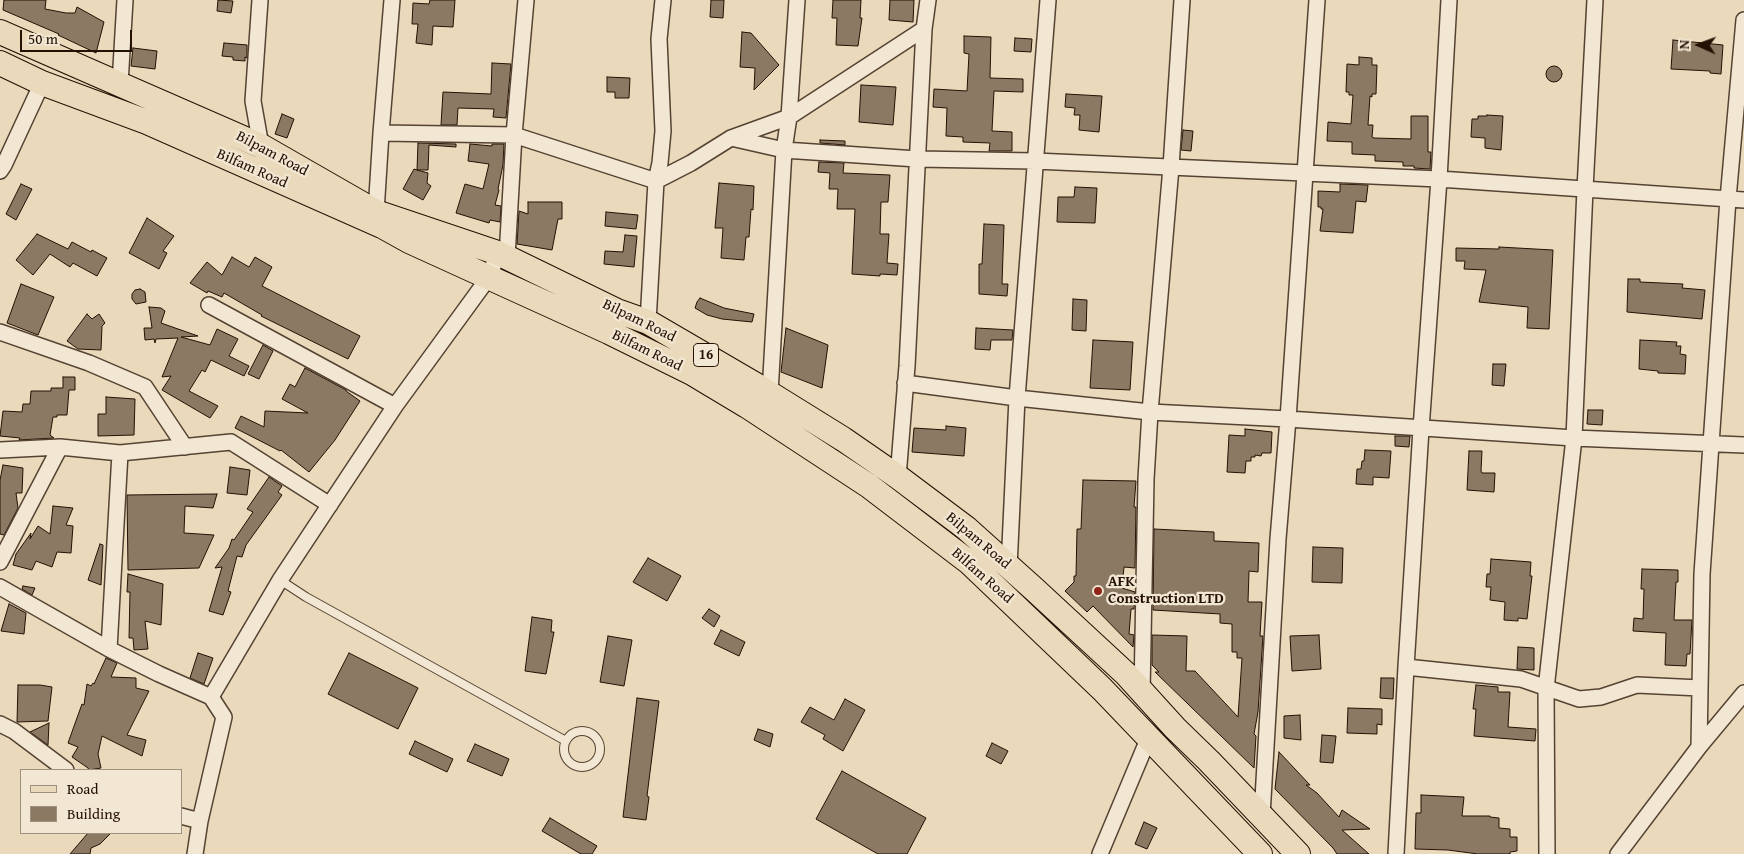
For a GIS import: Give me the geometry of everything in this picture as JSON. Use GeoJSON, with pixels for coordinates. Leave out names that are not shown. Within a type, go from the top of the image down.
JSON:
{"type":"FeatureCollection","features":[{"type":"Feature","properties":{"kind":"main road","name":"Bilpam Road"},"geometry":{"type":"LineString","coordinates":[[0,32],[261,146],[379,219],[502,255],[617,311],[648,322],[770,393],[898,477],[966,528],[1126,674],[1298,854]]}},
{"type":"Feature","properties":{"kind":"main road","name":"Bilfam Road"},"geometry":{"type":"LineString","coordinates":[[0,63],[42,83],[147,122],[379,219],[489,277],[609,332],[692,373],[748,406],[869,486],[970,563],[1149,736],[1260,854]]}},
{"type":"Feature","properties":{"kind":"street"},"geometry":{"type":"LineString","coordinates":[[120,84],[126,0]]}},
{"type":"Feature","properties":{"kind":"street"},"geometry":{"type":"LineString","coordinates":[[260,0],[253,100],[261,146]]}},
{"type":"Feature","properties":{"kind":"street"},"geometry":{"type":"LineString","coordinates":[[379,219],[381,133],[392,0]]}},
{"type":"Feature","properties":{"kind":"street"},"geometry":{"type":"LineString","coordinates":[[211,697],[280,580],[395,406],[489,277],[502,255],[526,0]]}},
{"type":"Feature","properties":{"kind":"street"},"geometry":{"type":"LineString","coordinates":[[648,322],[656,181],[663,131],[659,39],[663,0]]}},
{"type":"Feature","properties":{"kind":"street"},"geometry":{"type":"LineString","coordinates":[[770,393],[784,150],[789,118],[797,0]]}},
{"type":"Feature","properties":{"kind":"street"},"geometry":{"type":"LineString","coordinates":[[898,477],[924,29],[928,0]]}},
{"type":"Feature","properties":{"kind":"street"},"geometry":{"type":"LineString","coordinates":[[1009,567],[1017,398],[1048,0]]}},
{"type":"Feature","properties":{"kind":"street"},"geometry":{"type":"LineString","coordinates":[[1142,692],[1146,489],[1150,412],[1171,167],[1182,0]]}},
{"type":"Feature","properties":{"kind":"street"},"geometry":{"type":"LineString","coordinates":[[1262,816],[1278,539],[1317,0]]}},
{"type":"Feature","properties":{"kind":"street"},"geometry":{"type":"LineString","coordinates":[[1396,854],[1421,429],[1450,0]]}},
{"type":"Feature","properties":{"kind":"street"},"geometry":{"type":"LineString","coordinates":[[1548,854],[1546,689],[1574,438],[1595,0]]}},
{"type":"Feature","properties":{"kind":"street"},"geometry":{"type":"LineString","coordinates":[[1699,747],[1702,574],[1728,199],[1744,20]]}},
{"type":"Feature","properties":{"kind":"street"},"geometry":{"type":"LineString","coordinates":[[381,133],[514,135],[656,181],[691,163],[730,138],[789,118],[924,29]]}},
{"type":"Feature","properties":{"kind":"street"},"geometry":{"type":"LineString","coordinates":[[0,171],[42,83]]}},
{"type":"Feature","properties":{"kind":"street"},"geometry":{"type":"LineString","coordinates":[[730,138],[784,150],[917,158],[1034,161],[1439,180],[1744,200]]}},
{"type":"Feature","properties":{"kind":"street"},"geometry":{"type":"LineString","coordinates":[[209,305],[395,406]]}},
{"type":"Feature","properties":{"kind":"street"},"geometry":{"type":"LineString","coordinates":[[0,332],[90,363],[145,387],[185,447]]}},
{"type":"Feature","properties":{"kind":"street"},"geometry":{"type":"LineString","coordinates":[[904,383],[1017,398],[1150,412],[1574,438],[1744,445]]}},
{"type":"Feature","properties":{"kind":"street"},"geometry":{"type":"LineString","coordinates":[[0,450],[60,447],[120,453],[231,442],[330,505]]}},
{"type":"Feature","properties":{"kind":"street"},"geometry":{"type":"LineString","coordinates":[[0,562],[60,447]]}},
{"type":"Feature","properties":{"kind":"street"},"geometry":{"type":"LineString","coordinates":[[109,648],[120,453]]}},
{"type":"Feature","properties":{"kind":"street"},"geometry":{"type":"LineString","coordinates":[[0,587],[109,648],[159,674],[211,697],[224,718],[200,821],[195,854]]}},
{"type":"Feature","properties":{"kind":"street"},"geometry":{"type":"LineString","coordinates":[[1406,667],[1521,679],[1578,699],[1601,697],[1636,685],[1700,688]]}},
{"type":"Feature","properties":{"kind":"street"},"geometry":{"type":"LineString","coordinates":[[1618,854],[1699,747],[1744,693]]}},
{"type":"Feature","properties":{"kind":"street"},"geometry":{"type":"LineString","coordinates":[[0,724],[14,731],[65,769]]}},
{"type":"Feature","properties":{"kind":"street"},"geometry":{"type":"LineString","coordinates":[[1100,854],[1149,736]]}},
{"type":"Feature","properties":{"kind":"street"},"geometry":{"type":"LineString","coordinates":[[182,816],[200,821]]}},
{"type":"Feature","properties":{"kind":"lane"},"geometry":{"type":"LineString","coordinates":[[280,580],[306,597],[566,741]]}},
{"type":"Feature","properties":{"kind":"lane"},"geometry":{"type":"LineString","coordinates":[[581,731],[593,735],[600,745],[598,758],[595,763],[583,768],[571,764],[564,754],[566,741],[575,732],[581,731]]}},
{"type":"Feature","properties":{"kind":"building"},"geometry":{"type":"Polygon","coordinates":[[[4,0],[46,0],[45,9],[75,13],[77,7],[104,22],[96,53],[59,34],[3,10],[4,0]]]}},
{"type":"Feature","properties":{"kind":"building"},"geometry":{"type":"Polygon","coordinates":[[[218,0],[233,1],[231,13],[217,11],[218,0]]]}},
{"type":"Feature","properties":{"kind":"building"},"geometry":{"type":"Polygon","coordinates":[[[430,0],[455,0],[453,27],[433,26],[432,45],[416,43],[418,24],[412,24],[413,3],[429,4],[430,0]]]}},
{"type":"Feature","properties":{"kind":"building"},"geometry":{"type":"Polygon","coordinates":[[[711,0],[724,0],[723,18],[710,17],[711,0]]]}},
{"type":"Feature","properties":{"kind":"building"},"geometry":{"type":"Polygon","coordinates":[[[833,0],[861,0],[860,18],[862,18],[858,46],[836,45],[837,18],[832,18],[833,0]]]}},
{"type":"Feature","properties":{"kind":"building"},"geometry":{"type":"Polygon","coordinates":[[[890,0],[914,0],[913,22],[889,20],[890,0]]]}},
{"type":"Feature","properties":{"kind":"building"},"geometry":{"type":"Polygon","coordinates":[[[742,32],[751,33],[779,65],[754,90],[755,68],[740,67],[742,32]]]}},
{"type":"Feature","properties":{"kind":"building"},"geometry":{"type":"Polygon","coordinates":[[[964,36],[991,37],[990,78],[1023,79],[1023,92],[994,91],[992,131],[1012,132],[1012,151],[989,151],[990,143],[963,142],[963,137],[946,136],[947,108],[933,107],[934,89],[967,91],[969,54],[964,53],[964,36]]]}},
{"type":"Feature","properties":{"kind":"building"},"geometry":{"type":"Polygon","coordinates":[[[1015,38],[1032,39],[1031,52],[1014,51],[1015,38]]]}},
{"type":"Feature","properties":{"kind":"building"},"geometry":{"type":"Polygon","coordinates":[[[1673,40],[1723,45],[1721,74],[1710,73],[1710,71],[1671,69],[1673,40]]]}},
{"type":"Feature","properties":{"kind":"building"},"geometry":{"type":"Polygon","coordinates":[[[224,43],[247,45],[247,58],[245,57],[245,61],[233,60],[233,57],[222,56],[224,43]]]}},
{"type":"Feature","properties":{"kind":"building"},"geometry":{"type":"Polygon","coordinates":[[[133,48],[157,51],[155,69],[131,66],[133,48]]]}},
{"type":"Feature","properties":{"kind":"building"},"geometry":{"type":"Polygon","coordinates":[[[1359,57],[1372,58],[1372,65],[1377,65],[1376,94],[1372,94],[1372,97],[1370,96],[1368,125],[1373,125],[1372,137],[1411,139],[1411,116],[1428,116],[1428,152],[1431,152],[1430,169],[1403,166],[1403,162],[1375,161],[1375,155],[1352,154],[1352,142],[1327,141],[1328,122],[1351,124],[1353,95],[1349,95],[1349,92],[1346,92],[1347,64],[1359,65],[1359,57]]]}},
{"type":"Feature","properties":{"kind":"building"},"geometry":{"type":"Polygon","coordinates":[[[492,63],[511,64],[506,118],[493,117],[494,109],[458,108],[457,125],[441,125],[443,92],[491,94],[492,63]]]}},
{"type":"Feature","properties":{"kind":"building"},"geometry":{"type":"Polygon","coordinates":[[[1551,66],[1557,66],[1562,71],[1560,80],[1551,82],[1546,77],[1546,71],[1551,66]]]}},
{"type":"Feature","properties":{"kind":"building"},"geometry":{"type":"Polygon","coordinates":[[[607,77],[630,78],[629,98],[615,98],[615,92],[607,92],[607,77]]]}},
{"type":"Feature","properties":{"kind":"building"},"geometry":{"type":"Polygon","coordinates":[[[861,85],[896,87],[893,125],[859,122],[861,85]]]}},
{"type":"Feature","properties":{"kind":"building"},"geometry":{"type":"Polygon","coordinates":[[[1066,94],[1102,96],[1099,132],[1079,130],[1080,115],[1074,115],[1075,108],[1065,107],[1066,94]]]}},
{"type":"Feature","properties":{"kind":"building"},"geometry":{"type":"Polygon","coordinates":[[[282,114],[294,119],[287,138],[275,134],[282,114]]]}},
{"type":"Feature","properties":{"kind":"building"},"geometry":{"type":"Polygon","coordinates":[[[1478,116],[1503,116],[1501,150],[1485,148],[1485,138],[1471,137],[1472,119],[1478,119],[1478,116]]]}},
{"type":"Feature","properties":{"kind":"building"},"geometry":{"type":"Polygon","coordinates":[[[1183,130],[1193,131],[1191,151],[1181,150],[1183,130]]]}},
{"type":"Feature","properties":{"kind":"building"},"geometry":{"type":"Polygon","coordinates":[[[820,140],[845,141],[845,145],[820,143],[820,140]]]}},
{"type":"Feature","properties":{"kind":"building"},"geometry":{"type":"Polygon","coordinates":[[[418,143],[456,144],[456,147],[429,145],[428,170],[417,170],[418,143]]]}},
{"type":"Feature","properties":{"kind":"building"},"geometry":{"type":"Polygon","coordinates":[[[470,144],[492,146],[492,144],[504,144],[503,165],[495,205],[501,206],[500,222],[490,220],[489,223],[456,213],[465,184],[483,189],[489,164],[468,161],[470,144]]]}},
{"type":"Feature","properties":{"kind":"building"},"geometry":{"type":"Polygon","coordinates":[[[819,162],[844,163],[843,173],[890,175],[888,202],[881,202],[880,234],[889,234],[887,263],[898,264],[897,275],[852,274],[855,209],[837,209],[838,189],[829,189],[830,173],[818,172],[819,162]]]}},
{"type":"Feature","properties":{"kind":"building"},"geometry":{"type":"Polygon","coordinates":[[[414,169],[428,173],[427,183],[431,186],[423,200],[403,189],[414,169]]]}},
{"type":"Feature","properties":{"kind":"building"},"geometry":{"type":"Polygon","coordinates":[[[719,183],[754,186],[753,210],[751,209],[749,237],[746,237],[744,260],[721,258],[723,228],[715,228],[719,183]]]}},
{"type":"Feature","properties":{"kind":"building"},"geometry":{"type":"Polygon","coordinates":[[[21,184],[32,189],[16,220],[6,214],[21,184]]]}},
{"type":"Feature","properties":{"kind":"building"},"geometry":{"type":"Polygon","coordinates":[[[1340,184],[1368,185],[1366,202],[1356,201],[1353,233],[1320,231],[1323,209],[1318,207],[1318,191],[1340,192],[1340,184]]]}},
{"type":"Feature","properties":{"kind":"building"},"geometry":{"type":"Polygon","coordinates":[[[1075,187],[1097,188],[1095,223],[1057,222],[1058,197],[1074,197],[1075,187]]]}},
{"type":"Feature","properties":{"kind":"building"},"geometry":{"type":"Polygon","coordinates":[[[528,202],[562,202],[562,219],[558,219],[552,250],[517,244],[519,211],[528,214],[528,202]]]}},
{"type":"Feature","properties":{"kind":"building"},"geometry":{"type":"Polygon","coordinates":[[[606,212],[638,215],[636,229],[605,226],[606,212]]]}},
{"type":"Feature","properties":{"kind":"building"},"geometry":{"type":"Polygon","coordinates":[[[147,218],[174,236],[163,251],[167,253],[159,269],[129,253],[147,218]]]}},
{"type":"Feature","properties":{"kind":"building"},"geometry":{"type":"Polygon","coordinates":[[[984,224],[1004,225],[1002,284],[1008,284],[1007,296],[979,294],[979,264],[982,264],[984,224]]]}},
{"type":"Feature","properties":{"kind":"building"},"geometry":{"type":"Polygon","coordinates":[[[37,234],[68,249],[72,242],[107,258],[97,276],[73,263],[70,267],[50,254],[33,275],[16,260],[37,234]]]}},
{"type":"Feature","properties":{"kind":"building"},"geometry":{"type":"Polygon","coordinates":[[[625,235],[637,236],[634,267],[604,264],[605,251],[623,252],[625,235]]]}},
{"type":"Feature","properties":{"kind":"building"},"geometry":{"type":"Polygon","coordinates":[[[1499,247],[1553,250],[1549,329],[1527,328],[1528,307],[1479,302],[1486,270],[1464,269],[1465,261],[1456,261],[1456,248],[1499,249],[1499,247]]]}},
{"type":"Feature","properties":{"kind":"building"},"geometry":{"type":"Polygon","coordinates":[[[232,257],[249,267],[255,257],[272,267],[262,286],[360,336],[348,359],[261,316],[224,293],[222,297],[208,291],[207,293],[190,283],[207,262],[222,275],[232,257]]]}},
{"type":"Feature","properties":{"kind":"building"},"geometry":{"type":"Polygon","coordinates":[[[1628,279],[1640,279],[1640,282],[1683,284],[1682,288],[1705,290],[1702,319],[1627,312],[1628,279]]]}},
{"type":"Feature","properties":{"kind":"building"},"geometry":{"type":"Polygon","coordinates":[[[21,284],[54,297],[38,335],[7,323],[21,284]]]}},
{"type":"Feature","properties":{"kind":"building"},"geometry":{"type":"Polygon","coordinates":[[[140,289],[145,292],[146,302],[136,304],[132,299],[132,294],[135,290],[140,289]]]}},
{"type":"Feature","properties":{"kind":"building"},"geometry":{"type":"Polygon","coordinates":[[[700,298],[724,308],[754,314],[752,322],[722,319],[707,315],[695,308],[700,298]]]}},
{"type":"Feature","properties":{"kind":"building"},"geometry":{"type":"Polygon","coordinates":[[[1073,299],[1087,300],[1086,331],[1072,330],[1073,299]]]}},
{"type":"Feature","properties":{"kind":"building"},"geometry":{"type":"Polygon","coordinates":[[[149,307],[161,308],[165,311],[161,323],[198,336],[181,337],[210,345],[217,329],[238,339],[229,356],[249,366],[244,376],[211,360],[205,372],[202,370],[189,391],[218,406],[210,418],[162,390],[171,376],[162,377],[178,338],[156,339],[155,343],[154,339],[145,340],[144,328],[152,328],[149,307]]]}},
{"type":"Feature","properties":{"kind":"building"},"geometry":{"type":"Polygon","coordinates":[[[87,314],[92,319],[99,314],[105,323],[102,326],[101,350],[78,349],[67,341],[87,314]]]}},
{"type":"Feature","properties":{"kind":"building"},"geometry":{"type":"Polygon","coordinates":[[[786,328],[828,345],[822,388],[781,372],[786,328]]]}},
{"type":"Feature","properties":{"kind":"building"},"geometry":{"type":"Polygon","coordinates":[[[976,328],[1013,330],[1012,340],[991,340],[990,350],[975,349],[976,328]]]}},
{"type":"Feature","properties":{"kind":"building"},"geometry":{"type":"Polygon","coordinates":[[[1093,340],[1133,342],[1130,390],[1090,388],[1093,340]]]}},
{"type":"Feature","properties":{"kind":"building"},"geometry":{"type":"Polygon","coordinates":[[[1640,340],[1677,342],[1676,346],[1681,346],[1680,354],[1686,355],[1685,374],[1658,373],[1658,371],[1639,369],[1640,340]]]}},
{"type":"Feature","properties":{"kind":"building"},"geometry":{"type":"Polygon","coordinates":[[[263,345],[273,351],[259,379],[248,374],[263,345]]]}},
{"type":"Feature","properties":{"kind":"building"},"geometry":{"type":"Polygon","coordinates":[[[1493,364],[1506,364],[1504,386],[1492,385],[1493,364]]]}},
{"type":"Feature","properties":{"kind":"building"},"geometry":{"type":"Polygon","coordinates":[[[305,368],[346,390],[360,401],[335,440],[309,472],[281,450],[235,428],[241,416],[264,427],[265,411],[308,413],[282,399],[290,384],[295,387],[305,368]]]}},
{"type":"Feature","properties":{"kind":"building"},"geometry":{"type":"Polygon","coordinates":[[[63,377],[75,377],[75,390],[69,390],[67,415],[53,417],[50,435],[54,438],[19,440],[20,438],[0,436],[3,411],[22,412],[23,404],[30,404],[31,391],[51,391],[51,388],[63,388],[63,377]]]}},
{"type":"Feature","properties":{"kind":"building"},"geometry":{"type":"Polygon","coordinates":[[[106,397],[135,399],[134,435],[98,436],[98,414],[106,414],[106,397]]]}},
{"type":"Feature","properties":{"kind":"building"},"geometry":{"type":"Polygon","coordinates":[[[1588,410],[1603,410],[1602,425],[1587,424],[1588,410]]]}},
{"type":"Feature","properties":{"kind":"building"},"geometry":{"type":"Polygon","coordinates":[[[946,426],[966,428],[964,456],[912,452],[914,428],[946,430],[946,426]]]}},
{"type":"Feature","properties":{"kind":"building"},"geometry":{"type":"Polygon","coordinates":[[[1245,429],[1272,432],[1271,453],[1262,453],[1261,456],[1255,455],[1255,457],[1251,457],[1251,461],[1246,461],[1245,473],[1227,472],[1229,435],[1245,436],[1245,429]]]}},
{"type":"Feature","properties":{"kind":"building"},"geometry":{"type":"Polygon","coordinates":[[[1395,436],[1410,436],[1409,447],[1395,446],[1395,436]]]}},
{"type":"Feature","properties":{"kind":"building"},"geometry":{"type":"Polygon","coordinates":[[[1365,450],[1391,451],[1389,478],[1373,477],[1373,485],[1356,484],[1357,469],[1361,469],[1365,450]]]}},
{"type":"Feature","properties":{"kind":"building"},"geometry":{"type":"Polygon","coordinates":[[[1469,451],[1482,451],[1481,471],[1482,473],[1495,473],[1494,492],[1467,490],[1469,451]]]}},
{"type":"Feature","properties":{"kind":"building"},"geometry":{"type":"Polygon","coordinates":[[[3,465],[23,468],[22,493],[16,493],[18,508],[4,535],[0,534],[0,480],[3,465]]]}},
{"type":"Feature","properties":{"kind":"building"},"geometry":{"type":"Polygon","coordinates":[[[230,467],[250,470],[247,495],[227,493],[230,467]]]}},
{"type":"Feature","properties":{"kind":"building"},"geometry":{"type":"Polygon","coordinates":[[[269,477],[282,486],[278,492],[282,495],[246,545],[242,557],[237,556],[228,591],[231,592],[223,615],[209,611],[222,567],[215,568],[229,548],[232,539],[234,540],[253,512],[247,509],[269,477]]]}},
{"type":"Feature","properties":{"kind":"building"},"geometry":{"type":"Polygon","coordinates":[[[1083,480],[1136,481],[1134,507],[1136,507],[1135,568],[1124,567],[1122,588],[1135,592],[1134,609],[1131,609],[1129,634],[1134,635],[1133,647],[1093,606],[1087,612],[1065,591],[1074,582],[1074,576],[1076,576],[1077,529],[1081,529],[1083,480]]]}},
{"type":"Feature","properties":{"kind":"building"},"geometry":{"type":"Polygon","coordinates":[[[217,494],[213,508],[185,506],[184,533],[214,535],[199,568],[128,570],[127,495],[217,494]]]}},
{"type":"Feature","properties":{"kind":"building"},"geometry":{"type":"Polygon","coordinates":[[[53,506],[73,508],[66,525],[73,526],[71,553],[57,552],[52,567],[36,561],[32,570],[13,565],[16,554],[31,533],[30,539],[38,526],[50,534],[53,506]]]}},
{"type":"Feature","properties":{"kind":"building"},"geometry":{"type":"Polygon","coordinates":[[[1154,529],[1214,532],[1214,541],[1259,543],[1258,572],[1249,571],[1248,602],[1262,602],[1260,636],[1263,636],[1258,712],[1254,734],[1256,736],[1254,768],[1155,672],[1159,672],[1152,665],[1152,635],[1187,636],[1186,671],[1195,671],[1238,717],[1242,658],[1237,658],[1237,652],[1232,652],[1232,624],[1220,623],[1220,614],[1153,610],[1154,529]]]}},
{"type":"Feature","properties":{"kind":"building"},"geometry":{"type":"Polygon","coordinates":[[[100,544],[103,545],[101,585],[88,580],[100,544]]]}},
{"type":"Feature","properties":{"kind":"building"},"geometry":{"type":"Polygon","coordinates":[[[1313,547],[1343,548],[1342,583],[1312,582],[1313,547]]]}},
{"type":"Feature","properties":{"kind":"building"},"geometry":{"type":"Polygon","coordinates":[[[648,558],[681,576],[667,601],[633,582],[648,558]]]}},
{"type":"Feature","properties":{"kind":"building"},"geometry":{"type":"Polygon","coordinates":[[[1491,559],[1531,562],[1530,576],[1532,576],[1527,619],[1518,618],[1518,621],[1504,620],[1505,602],[1490,600],[1491,587],[1486,587],[1487,574],[1490,574],[1491,559]]]}},
{"type":"Feature","properties":{"kind":"building"},"geometry":{"type":"Polygon","coordinates":[[[1642,569],[1678,570],[1674,620],[1692,620],[1690,654],[1687,654],[1686,666],[1665,665],[1666,633],[1633,631],[1634,618],[1643,619],[1644,589],[1641,589],[1642,569]]]}},
{"type":"Feature","properties":{"kind":"building"},"geometry":{"type":"Polygon","coordinates":[[[128,574],[163,584],[161,625],[145,621],[148,649],[134,650],[133,638],[129,638],[130,592],[127,592],[128,574]]]}},
{"type":"Feature","properties":{"kind":"building"},"geometry":{"type":"Polygon","coordinates":[[[23,586],[35,588],[32,595],[22,589],[23,586]]]}},
{"type":"Feature","properties":{"kind":"building"},"geometry":{"type":"Polygon","coordinates":[[[9,604],[26,613],[24,634],[1,631],[9,604]]]}},
{"type":"Feature","properties":{"kind":"building"},"geometry":{"type":"Polygon","coordinates":[[[709,609],[720,616],[714,627],[702,618],[709,609]]]}},
{"type":"Feature","properties":{"kind":"building"},"geometry":{"type":"Polygon","coordinates":[[[532,617],[552,620],[551,632],[554,632],[546,674],[525,671],[532,617]]]}},
{"type":"Feature","properties":{"kind":"building"},"geometry":{"type":"Polygon","coordinates":[[[721,630],[745,642],[739,656],[714,644],[721,630]]]}},
{"type":"Feature","properties":{"kind":"building"},"geometry":{"type":"Polygon","coordinates":[[[1319,635],[1321,669],[1292,671],[1290,636],[1319,635]]]}},
{"type":"Feature","properties":{"kind":"building"},"geometry":{"type":"Polygon","coordinates":[[[608,636],[632,640],[624,686],[600,682],[608,636]]]}},
{"type":"Feature","properties":{"kind":"building"},"geometry":{"type":"Polygon","coordinates":[[[1518,647],[1534,648],[1534,670],[1517,669],[1518,647]]]}},
{"type":"Feature","properties":{"kind":"building"},"geometry":{"type":"Polygon","coordinates":[[[198,653],[213,658],[204,684],[190,678],[198,653]]]}},
{"type":"Feature","properties":{"kind":"building"},"geometry":{"type":"Polygon","coordinates":[[[349,653],[418,688],[398,729],[328,694],[349,653]]]}},
{"type":"Feature","properties":{"kind":"building"},"geometry":{"type":"Polygon","coordinates":[[[106,658],[117,663],[111,677],[136,678],[136,688],[149,691],[127,735],[146,740],[142,756],[102,736],[98,754],[101,768],[88,769],[72,757],[78,747],[68,743],[82,704],[84,705],[87,684],[91,686],[94,684],[106,658]]]}},
{"type":"Feature","properties":{"kind":"building"},"geometry":{"type":"Polygon","coordinates":[[[1381,678],[1394,678],[1393,699],[1380,698],[1381,678]]]}},
{"type":"Feature","properties":{"kind":"building"},"geometry":{"type":"Polygon","coordinates":[[[18,685],[52,687],[48,721],[17,722],[18,685]]]}},
{"type":"Feature","properties":{"kind":"building"},"geometry":{"type":"Polygon","coordinates":[[[1476,685],[1498,687],[1498,692],[1510,692],[1508,727],[1536,729],[1535,741],[1474,736],[1476,709],[1473,709],[1476,685]]]}},
{"type":"Feature","properties":{"kind":"building"},"geometry":{"type":"Polygon","coordinates":[[[637,698],[659,701],[647,796],[649,797],[646,820],[623,817],[637,698]]]}},
{"type":"Feature","properties":{"kind":"building"},"geometry":{"type":"Polygon","coordinates":[[[845,699],[865,710],[843,751],[823,739],[825,735],[801,722],[810,707],[834,720],[845,699]]]}},
{"type":"Feature","properties":{"kind":"building"},"geometry":{"type":"Polygon","coordinates":[[[1348,708],[1382,709],[1382,725],[1377,724],[1377,734],[1347,733],[1348,708]]]}},
{"type":"Feature","properties":{"kind":"building"},"geometry":{"type":"Polygon","coordinates":[[[1300,715],[1301,740],[1284,738],[1284,716],[1300,715]]]}},
{"type":"Feature","properties":{"kind":"building"},"geometry":{"type":"Polygon","coordinates":[[[49,723],[48,745],[30,732],[49,723]]]}},
{"type":"Feature","properties":{"kind":"building"},"geometry":{"type":"Polygon","coordinates":[[[758,729],[773,734],[770,747],[754,740],[758,729]]]}},
{"type":"Feature","properties":{"kind":"building"},"geometry":{"type":"Polygon","coordinates":[[[1322,735],[1336,736],[1333,763],[1320,762],[1322,735]]]}},
{"type":"Feature","properties":{"kind":"building"},"geometry":{"type":"Polygon","coordinates":[[[415,741],[453,759],[447,772],[409,754],[415,741]]]}},
{"type":"Feature","properties":{"kind":"building"},"geometry":{"type":"Polygon","coordinates":[[[992,743],[1008,751],[1001,764],[986,756],[992,743]]]}},
{"type":"Feature","properties":{"kind":"building"},"geometry":{"type":"Polygon","coordinates":[[[475,744],[509,759],[502,776],[467,761],[475,744]]]}},
{"type":"Feature","properties":{"kind":"building"},"geometry":{"type":"Polygon","coordinates":[[[1279,752],[1310,785],[1306,785],[1317,793],[1339,817],[1342,810],[1370,829],[1342,830],[1369,854],[1337,854],[1275,789],[1279,752]]]}},
{"type":"Feature","properties":{"kind":"building"},"geometry":{"type":"Polygon","coordinates":[[[842,771],[926,818],[907,854],[878,854],[816,819],[842,771]]]}},
{"type":"Feature","properties":{"kind":"building"},"geometry":{"type":"Polygon","coordinates":[[[1421,795],[1464,797],[1462,816],[1490,816],[1499,818],[1499,828],[1510,829],[1510,837],[1517,837],[1517,851],[1510,852],[1510,854],[1478,854],[1448,850],[1415,849],[1416,813],[1421,813],[1421,795]]]}},
{"type":"Feature","properties":{"kind":"building"},"geometry":{"type":"Polygon","coordinates":[[[550,818],[597,846],[592,854],[581,854],[542,831],[550,818]]]}},
{"type":"Feature","properties":{"kind":"building"},"geometry":{"type":"Polygon","coordinates":[[[1144,822],[1157,828],[1147,849],[1135,844],[1144,822]]]}},
{"type":"Feature","properties":{"kind":"building"},"geometry":{"type":"Polygon","coordinates":[[[87,834],[110,834],[100,844],[91,848],[90,854],[70,854],[87,834]]]}},
{"type":"Feature","properties":{"kind":"place","name":"AFK Construction LTD"},"geometry":{"type":"Point","coordinates":[1098,591]}}]}
